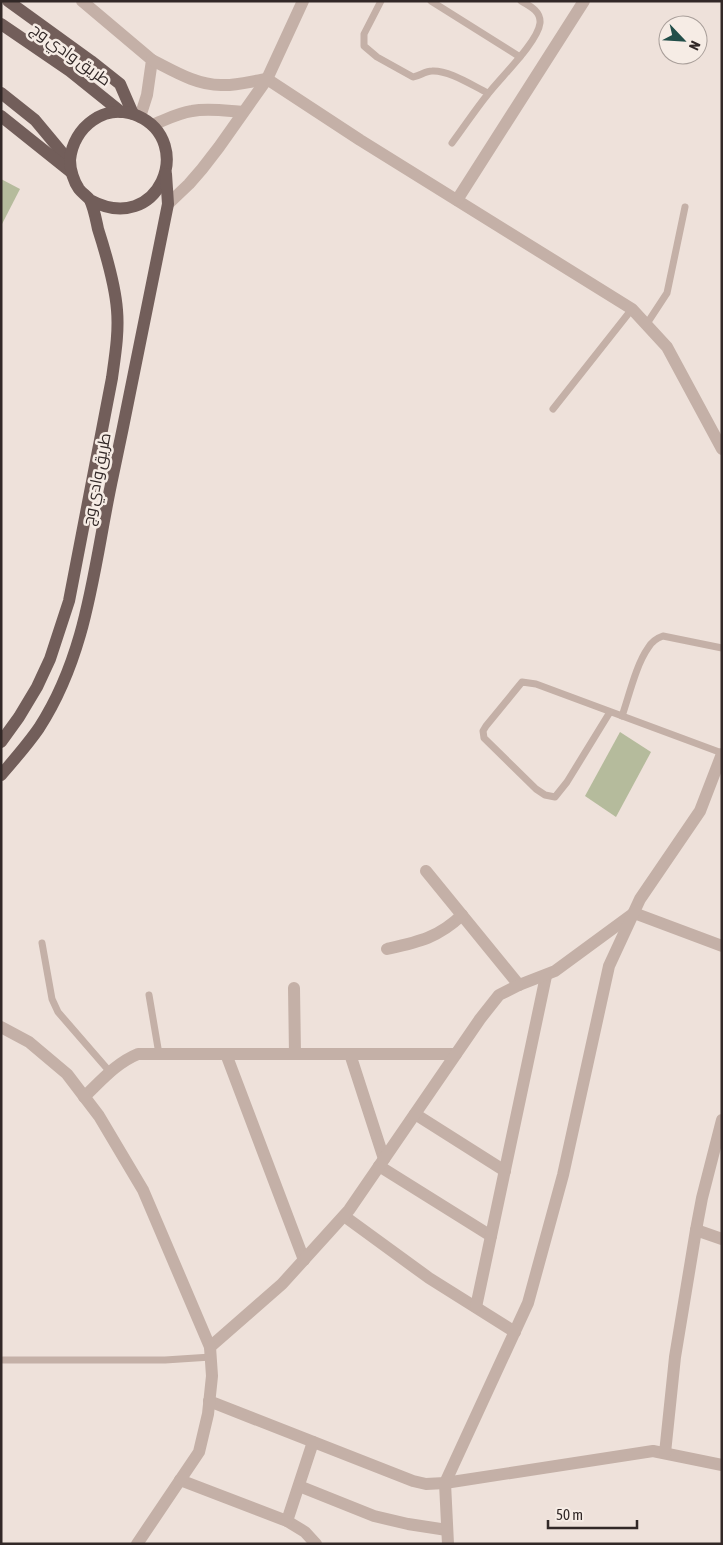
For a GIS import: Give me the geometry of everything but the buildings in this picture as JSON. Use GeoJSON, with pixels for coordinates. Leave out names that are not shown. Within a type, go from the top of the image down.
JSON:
{"type":"FeatureCollection","features":[{"type":"Feature","properties":{"kind":"main road"},"geometry":{"type":"LineString","coordinates":[[8,1],[120,84],[131,115]]}},
{"type":"Feature","properties":{"kind":"main road","name":"طريق وادي وج"},"geometry":{"type":"LineString","coordinates":[[1,24],[131,115]]}},
{"type":"Feature","properties":{"kind":"main road"},"geometry":{"type":"LineString","coordinates":[[1,93],[35,120],[71,168],[78,188],[90,200],[102,206],[115,209],[129,208],[142,203],[153,195],[161,183],[166,170],[167,158],[159,135],[152,125],[131,115],[105,114],[91,121],[80,132],[72,146],[71,168]]}},
{"type":"Feature","properties":{"kind":"main road"},"geometry":{"type":"LineString","coordinates":[[1,116],[71,168]]}},
{"type":"Feature","properties":{"kind":"main road","name":"طريق وادي وج"},"geometry":{"type":"LineString","coordinates":[[1,775],[39,728],[62,686],[79,642],[88,606],[109,491],[168,204],[166,170]]}},
{"type":"Feature","properties":{"kind":"main road","name":"طريق وادي وج"},"geometry":{"type":"LineString","coordinates":[[1,742],[37,687],[50,658],[69,601],[112,378],[117,343],[117,310],[103,244],[90,200]]}},
{"type":"Feature","properties":{"kind":"street"},"geometry":{"type":"LineString","coordinates":[[82,1],[152,60],[192,80],[221,85],[267,79],[360,140],[632,309],[667,347],[722,449]]}},
{"type":"Feature","properties":{"kind":"street"},"geometry":{"type":"LineString","coordinates":[[168,204],[202,169],[267,79],[302,1]]}},
{"type":"Feature","properties":{"kind":"street"},"geometry":{"type":"LineString","coordinates":[[457,200],[584,1]]}},
{"type":"Feature","properties":{"kind":"street"},"geometry":{"type":"LineString","coordinates":[[131,115],[147,95],[152,60]]}},
{"type":"Feature","properties":{"kind":"street"},"geometry":{"type":"LineString","coordinates":[[152,125],[193,110],[243,112]]}},
{"type":"Feature","properties":{"kind":"street"},"geometry":{"type":"LineString","coordinates":[[448,1544],[445,1483],[528,1304],[563,1174],[609,966],[640,899],[700,811],[722,754]]}},
{"type":"Feature","properties":{"kind":"street"},"geometry":{"type":"LineString","coordinates":[[426,871],[519,985]]}},
{"type":"Feature","properties":{"kind":"street"},"geometry":{"type":"LineString","coordinates":[[634,913],[722,946]]}},
{"type":"Feature","properties":{"kind":"street"},"geometry":{"type":"LineString","coordinates":[[210,1352],[282,1284],[344,1216],[480,1019],[499,995],[555,971],[634,913]]}},
{"type":"Feature","properties":{"kind":"street"},"geometry":{"type":"LineString","coordinates":[[387,949],[419,942],[440,932],[462,915]]}},
{"type":"Feature","properties":{"kind":"street"},"geometry":{"type":"LineString","coordinates":[[476,1307],[546,976]]}},
{"type":"Feature","properties":{"kind":"street"},"geometry":{"type":"LineString","coordinates":[[294,988],[295,1054]]}},
{"type":"Feature","properties":{"kind":"street"},"geometry":{"type":"LineString","coordinates":[[1,1027],[29,1042],[67,1074],[99,1116],[143,1190],[198,1316],[210,1352],[212,1376],[210,1401],[199,1452],[137,1544]]}},
{"type":"Feature","properties":{"kind":"street"},"geometry":{"type":"LineString","coordinates":[[84,1096],[128,1058],[138,1054],[456,1054]]}},
{"type":"Feature","properties":{"kind":"street"},"geometry":{"type":"LineString","coordinates":[[226,1054],[304,1260]]}},
{"type":"Feature","properties":{"kind":"street"},"geometry":{"type":"LineString","coordinates":[[350,1054],[382,1163],[491,1236]]}},
{"type":"Feature","properties":{"kind":"street"},"geometry":{"type":"LineString","coordinates":[[415,1114],[504,1171]]}},
{"type":"Feature","properties":{"kind":"street"},"geometry":{"type":"LineString","coordinates":[[665,1453],[675,1357],[696,1230],[702,1198],[719,1138],[722,1120]]}},
{"type":"Feature","properties":{"kind":"street"},"geometry":{"type":"LineString","coordinates":[[344,1216],[429,1278],[515,1332]]}},
{"type":"Feature","properties":{"kind":"street"},"geometry":{"type":"LineString","coordinates":[[696,1230],[722,1239]]}},
{"type":"Feature","properties":{"kind":"street"},"geometry":{"type":"LineString","coordinates":[[210,1401],[413,1481],[426,1484],[445,1483],[653,1451],[722,1465]]}},
{"type":"Feature","properties":{"kind":"street"},"geometry":{"type":"LineString","coordinates":[[287,1521],[313,1442]]}},
{"type":"Feature","properties":{"kind":"street"},"geometry":{"type":"LineString","coordinates":[[180,1480],[287,1521],[305,1532],[316,1544]]}},
{"type":"Feature","properties":{"kind":"street"},"geometry":{"type":"LineString","coordinates":[[298,1486],[374,1516],[447,1530]]}},
{"type":"Feature","properties":{"kind":"lane"},"geometry":{"type":"LineString","coordinates":[[381,1],[364,34],[364,46],[377,57],[413,77],[418,77],[429,71],[448,73],[488,93]]}},
{"type":"Feature","properties":{"kind":"lane"},"geometry":{"type":"LineString","coordinates":[[431,1],[520,57]]}},
{"type":"Feature","properties":{"kind":"lane"},"geometry":{"type":"LineString","coordinates":[[452,144],[488,93],[520,57],[537,32],[540,22],[537,12],[521,1]]}},
{"type":"Feature","properties":{"kind":"lane"},"geometry":{"type":"LineString","coordinates":[[646,324],[667,293],[685,207]]}},
{"type":"Feature","properties":{"kind":"lane"},"geometry":{"type":"LineString","coordinates":[[552,409],[632,309]]}},
{"type":"Feature","properties":{"kind":"lane"},"geometry":{"type":"LineString","coordinates":[[622,716],[640,663],[648,647],[656,638],[664,636],[722,648]]}},
{"type":"Feature","properties":{"kind":"lane"},"geometry":{"type":"LineString","coordinates":[[610,712],[567,782],[555,797],[545,795],[536,789],[484,738],[483,732],[486,726],[522,682],[536,684],[722,754]]}},
{"type":"Feature","properties":{"kind":"lane"},"geometry":{"type":"LineString","coordinates":[[42,943],[52,999],[58,1012],[110,1072]]}},
{"type":"Feature","properties":{"kind":"lane"},"geometry":{"type":"LineString","coordinates":[[148,995],[158,1054]]}},
{"type":"Feature","properties":{"kind":"lane"},"geometry":{"type":"LineString","coordinates":[[3,1360],[165,1360],[210,1352]]}},
{"type":"Feature","properties":{"kind":"green space"},"geometry":{"type":"Polygon","coordinates":[[[1,179],[20,189],[1,226],[1,179]]]}},
{"type":"Feature","properties":{"kind":"green space"},"geometry":{"type":"Polygon","coordinates":[[[620,732],[651,752],[616,817],[585,796],[620,732]]]}}]}
